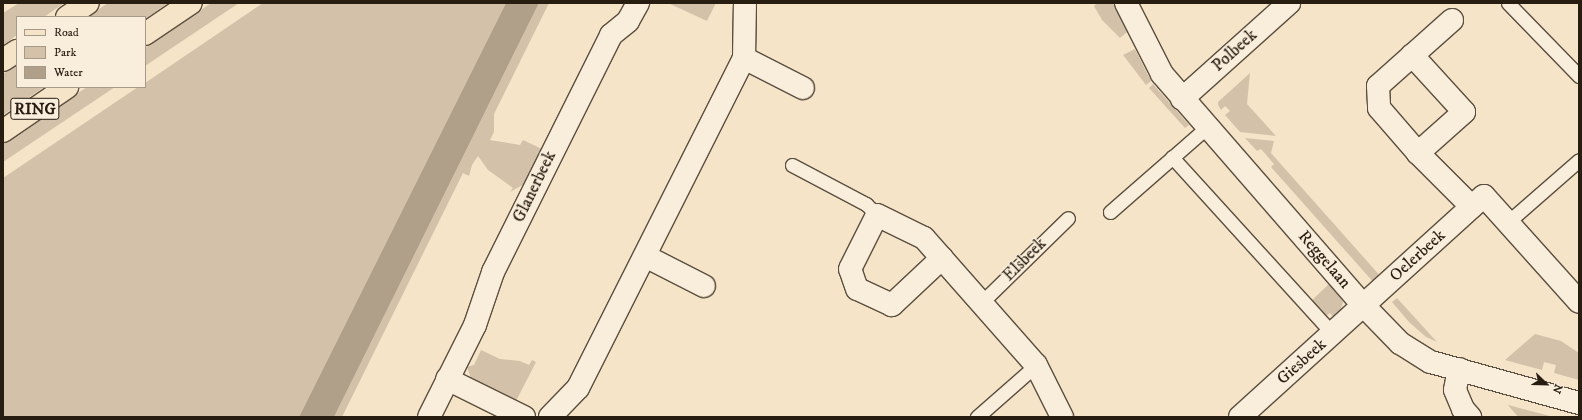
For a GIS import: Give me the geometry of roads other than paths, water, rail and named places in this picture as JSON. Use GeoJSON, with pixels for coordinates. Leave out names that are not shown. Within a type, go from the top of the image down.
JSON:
{"type":"FeatureCollection","features":[{"type":"Feature","properties":{"kind":"main road"},"geometry":{"type":"LineString","coordinates":[[68,16],[88,3]]}},
{"type":"Feature","properties":{"kind":"main road"},"geometry":{"type":"LineString","coordinates":[[146,33],[191,3]]}},
{"type":"Feature","properties":{"kind":"main road"},"geometry":{"type":"LineString","coordinates":[[3,60],[16,52]]}},
{"type":"Feature","properties":{"kind":"main road","name":"RING"},"geometry":{"type":"LineString","coordinates":[[3,130],[66,88]]}},
{"type":"Feature","properties":{"kind":"street","name":"Glanerbeek"},"geometry":{"type":"LineString","coordinates":[[429,417],[475,325],[493,272],[611,35],[628,21],[638,3]]}},
{"type":"Feature","properties":{"kind":"street"},"geometry":{"type":"LineString","coordinates":[[550,417],[578,388],[744,58],[745,3]]}},
{"type":"Feature","properties":{"kind":"street","name":"Reggelaan"},"geometry":{"type":"LineString","coordinates":[[1126,3],[1162,74],[1182,99],[1364,306],[1400,343],[1431,362],[1579,403]]}},
{"type":"Feature","properties":{"kind":"street","name":"Polbeek"},"geometry":{"type":"LineString","coordinates":[[1182,99],[1289,3]]}},
{"type":"Feature","properties":{"kind":"street"},"geometry":{"type":"LineString","coordinates":[[1452,20],[1378,86],[1379,108],[1418,153],[1472,207]]}},
{"type":"Feature","properties":{"kind":"street"},"geometry":{"type":"LineString","coordinates":[[1412,55],[1464,112],[1418,153]]}},
{"type":"Feature","properties":{"kind":"street"},"geometry":{"type":"LineString","coordinates":[[744,58],[803,88]]}},
{"type":"Feature","properties":{"kind":"street","name":"Oelerbeek"},"geometry":{"type":"LineString","coordinates":[[1364,306],[1484,196],[1579,302]]}},
{"type":"Feature","properties":{"kind":"street"},"geometry":{"type":"LineString","coordinates":[[942,258],[892,305],[857,289],[850,269],[877,215],[924,238],[982,302],[1036,365],[1062,417]]}},
{"type":"Feature","properties":{"kind":"street"},"geometry":{"type":"LineString","coordinates":[[645,256],[704,286]]}},
{"type":"Feature","properties":{"kind":"street","name":"Giesbeek"},"geometry":{"type":"LineString","coordinates":[[1240,417],[1364,306]]}},
{"type":"Feature","properties":{"kind":"street"},"geometry":{"type":"LineString","coordinates":[[1459,369],[1455,390],[1463,409],[1470,417]]}},
{"type":"Feature","properties":{"kind":"street"},"geometry":{"type":"LineString","coordinates":[[447,379],[524,417]]}},
{"type":"Feature","properties":{"kind":"lane"},"geometry":{"type":"LineString","coordinates":[[1508,3],[1579,76]]}},
{"type":"Feature","properties":{"kind":"lane"},"geometry":{"type":"LineString","coordinates":[[1110,212],[1207,127]]}},
{"type":"Feature","properties":{"kind":"lane"},"geometry":{"type":"LineString","coordinates":[[1172,157],[1333,334]]}},
{"type":"Feature","properties":{"kind":"lane"},"geometry":{"type":"LineString","coordinates":[[1508,222],[1579,160]]}},
{"type":"Feature","properties":{"kind":"lane"},"geometry":{"type":"LineString","coordinates":[[792,166],[866,204],[877,215]]}},
{"type":"Feature","properties":{"kind":"lane","name":"Elsbeek"},"geometry":{"type":"LineString","coordinates":[[982,302],[1068,218]]}},
{"type":"Feature","properties":{"kind":"lane"},"geometry":{"type":"LineString","coordinates":[[978,417],[1036,365]]}},
{"type":"Feature","properties":{"kind":"water"},"geometry":{"type":"Polygon","coordinates":[[[506,3],[539,3],[334,417],[299,417],[506,3]]]}}]}
